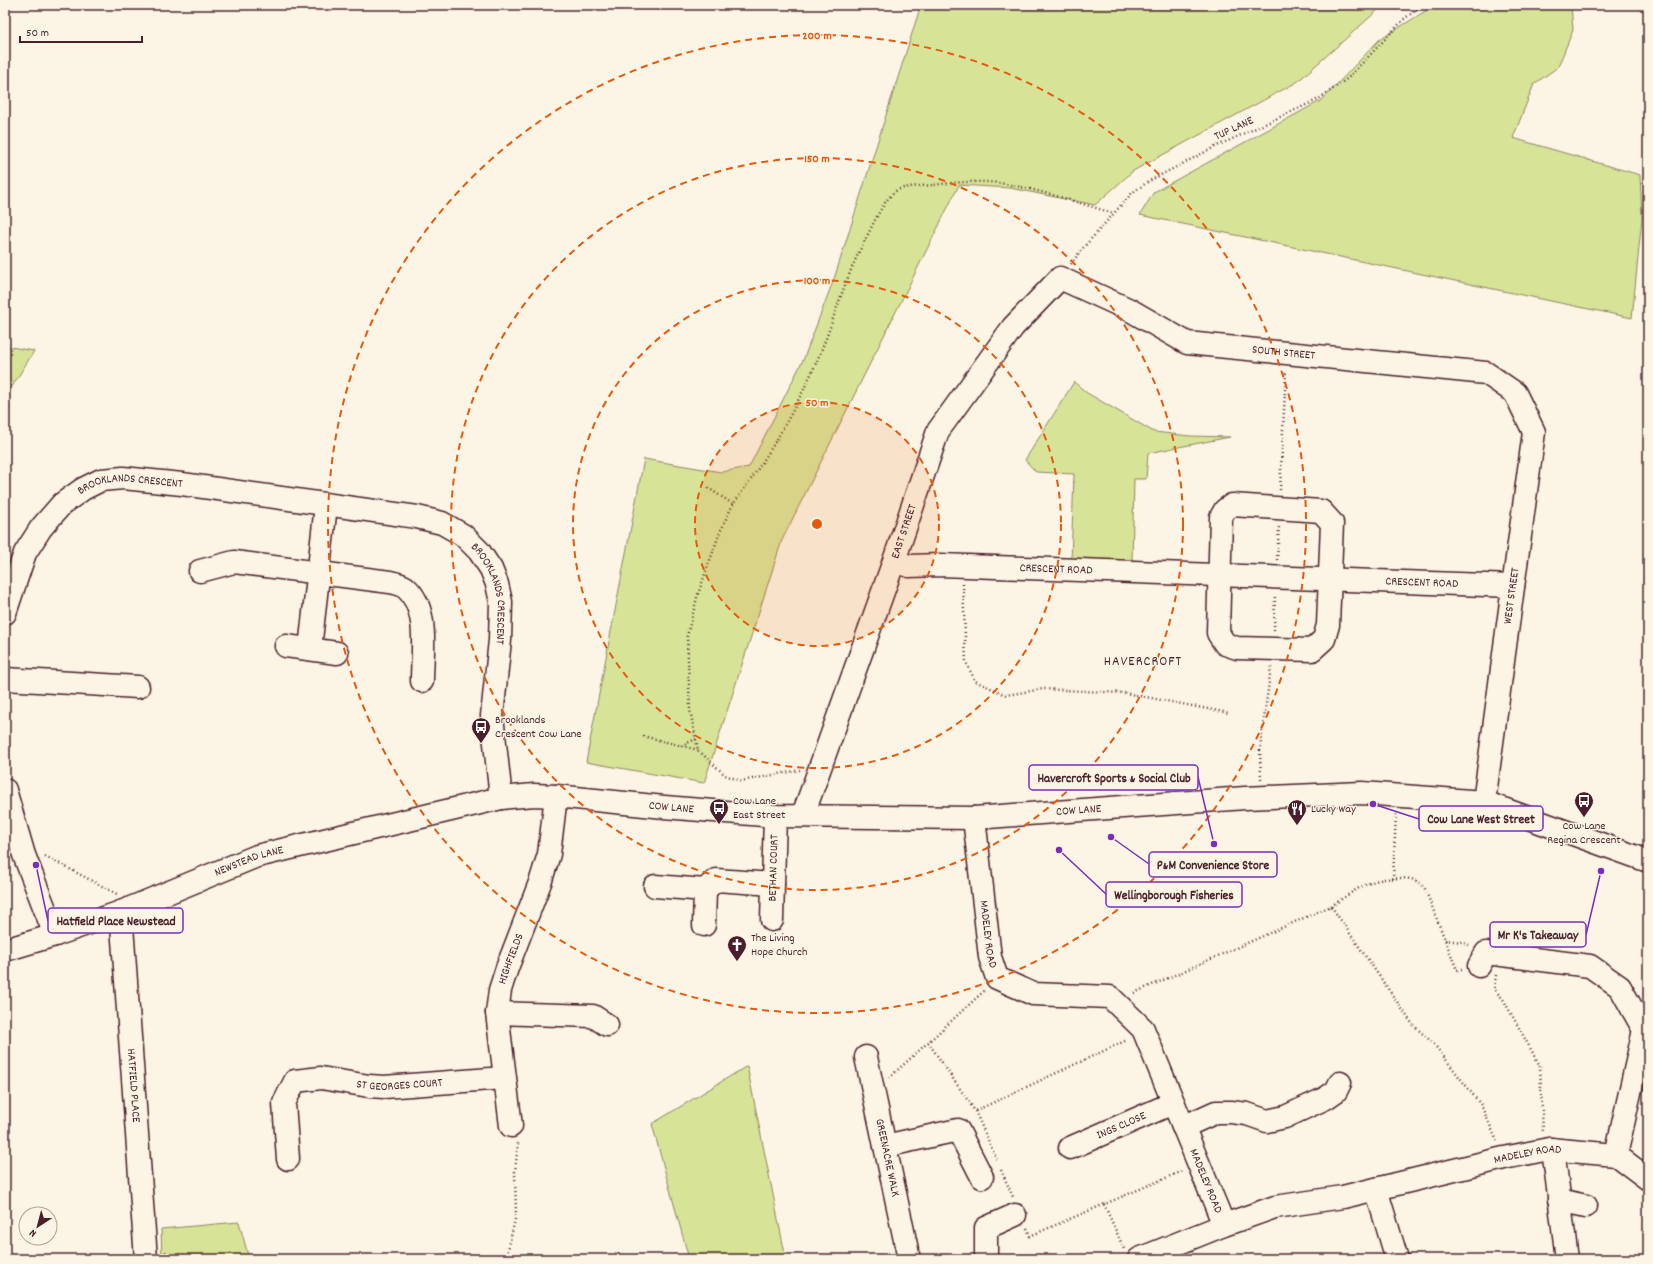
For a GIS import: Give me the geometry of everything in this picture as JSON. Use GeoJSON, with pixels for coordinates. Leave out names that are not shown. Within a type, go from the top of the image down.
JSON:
{"type":"FeatureCollection","features":[{"type":"Feature","properties":{"kind":"street","name":"SOUTH STREET"},"geometry":{"type":"LineString","coordinates":[[1060,278],[1130,310],[1187,343],[1486,373],[1515,393]]}},
{"type":"Feature","properties":{"kind":"street","name":"EAST STREET"},"geometry":{"type":"LineString","coordinates":[[802,815],[894,561],[938,431],[1013,327],[1060,278]]}},
{"type":"Feature","properties":{"kind":"street","name":"WEST STREET"},"geometry":{"type":"LineString","coordinates":[[1484,802],[1534,432],[1515,393]]}},
{"type":"Feature","properties":{"kind":"street","name":"BROOKLANDS CRESCENT"},"geometry":{"type":"LineString","coordinates":[[5,613],[25,553],[41,528],[62,504],[83,489],[101,480],[124,478],[182,484],[417,517],[442,523],[463,535],[479,551],[491,569],[497,584],[501,602],[500,640],[492,716],[501,798]]}},
{"type":"Feature","properties":{"kind":"street"},"geometry":{"type":"LineString","coordinates":[[310,649],[326,505]]}},
{"type":"Feature","properties":{"kind":"street"},"geometry":{"type":"LineString","coordinates":[[1232,505],[1321,511],[1332,523],[1330,579],[1328,625],[1324,639],[1312,650],[1237,648],[1225,644],[1218,633],[1221,517],[1225,510],[1232,505]]}},
{"type":"Feature","properties":{"kind":"street","name":"CRESCENT ROAD"},"geometry":{"type":"LineString","coordinates":[[894,561],[909,566],[962,566],[1513,586]]}},
{"type":"Feature","properties":{"kind":"street"},"geometry":{"type":"LineString","coordinates":[[200,571],[234,562],[390,582],[404,586],[416,601],[422,619],[422,681]]}},
{"type":"Feature","properties":{"kind":"street"},"geometry":{"type":"LineString","coordinates":[[286,646],[337,653]]}},
{"type":"Feature","properties":{"kind":"street"},"geometry":{"type":"LineString","coordinates":[[5,679],[138,687]]}},
{"type":"Feature","properties":{"kind":"street"},"geometry":{"type":"LineString","coordinates":[[5,790],[24,855],[55,935]]}},
{"type":"Feature","properties":{"kind":"street","name":"COW LANE"},"geometry":{"type":"LineString","coordinates":[[501,798],[534,795],[556,796],[775,816],[802,815],[974,818],[1245,798],[1362,793],[1484,802],[1648,861]]}},
{"type":"Feature","properties":{"kind":"street","name":"HIGHFIELDS"},"geometry":{"type":"LineString","coordinates":[[512,1126],[504,1078],[497,1013],[500,990],[541,880],[549,854],[556,796]]}},
{"type":"Feature","properties":{"kind":"street","name":"NEWSTEAD LANE"},"geometry":{"type":"LineString","coordinates":[[5,950],[55,935],[126,910],[257,856],[501,798]]}},
{"type":"Feature","properties":{"kind":"street","name":"BETHAN COURT"},"geometry":{"type":"LineString","coordinates":[[772,920],[775,816]]}},
{"type":"Feature","properties":{"kind":"street","name":"MADELEY ROAD"},"geometry":{"type":"LineString","coordinates":[[974,818],[990,957],[997,978],[1033,994],[1110,997],[1144,1032],[1224,1225],[1275,1207],[1343,1197],[1504,1158],[1549,1149],[1616,1155]]}},
{"type":"Feature","properties":{"kind":"street"},"geometry":{"type":"LineString","coordinates":[[704,925],[705,890],[716,880],[773,884]]}},
{"type":"Feature","properties":{"kind":"street"},"geometry":{"type":"LineString","coordinates":[[655,886],[705,890]]}},
{"type":"Feature","properties":{"kind":"street","name":"HATFIELD PLACE"},"geometry":{"type":"LineString","coordinates":[[126,910],[146,1259]]}},
{"type":"Feature","properties":{"kind":"street"},"geometry":{"type":"LineString","coordinates":[[1488,958],[1590,966],[1620,987],[1644,1030],[1616,1155],[1648,1179]]}},
{"type":"Feature","properties":{"kind":"street"},"geometry":{"type":"LineString","coordinates":[[497,1013],[593,1016],[607,1025]]}},
{"type":"Feature","properties":{"kind":"street","name":"GREENACRE WALK"},"geometry":{"type":"LineString","coordinates":[[864,1053],[874,1093],[909,1259]]}},
{"type":"Feature","properties":{"kind":"street","name":"ST GEORGES COURT"},"geometry":{"type":"LineString","coordinates":[[288,1159],[284,1103],[295,1081],[320,1078],[384,1087],[504,1078]]}},
{"type":"Feature","properties":{"kind":"street"},"geometry":{"type":"LineString","coordinates":[[1183,1127],[1216,1112],[1247,1114],[1267,1121],[1285,1117],[1326,1098],[1336,1091],[1340,1083]]}},
{"type":"Feature","properties":{"kind":"street","name":"INGS CLOSE"},"geometry":{"type":"LineString","coordinates":[[1066,1148],[1173,1103]]}},
{"type":"Feature","properties":{"kind":"street"},"geometry":{"type":"LineString","coordinates":[[885,1146],[958,1130],[991,1173]]}},
{"type":"Feature","properties":{"kind":"street"},"geometry":{"type":"LineString","coordinates":[[1549,1149],[1559,1200],[1567,1259]]}},
{"type":"Feature","properties":{"kind":"street"},"geometry":{"type":"LineString","coordinates":[[1376,1189],[1397,1259]]}},
{"type":"Feature","properties":{"kind":"street"},"geometry":{"type":"LineString","coordinates":[[1559,1200],[1586,1206]]}},
{"type":"Feature","properties":{"kind":"street"},"geometry":{"type":"LineString","coordinates":[[986,1259],[986,1228],[1018,1212]]}},
{"type":"Feature","properties":{"kind":"street"},"geometry":{"type":"LineString","coordinates":[[1137,1257],[1224,1225]]}},
{"type":"Feature","properties":{"kind":"path","name":"TUP LANE"},"geometry":{"type":"LineString","coordinates":[[1060,278],[1083,248],[1132,193],[1149,181],[1217,146],[1319,99],[1348,78],[1405,18],[1424,5]]}},
{"type":"Feature","properties":{"kind":"path"},"geometry":{"type":"LineString","coordinates":[[698,750],[690,710],[687,636],[698,594],[720,532],[733,504],[767,456],[806,384],[824,344],[840,295],[851,270],[891,194],[900,189],[950,183],[974,182],[1004,184],[1113,213]]}},
{"type":"Feature","properties":{"kind":"path"},"geometry":{"type":"LineString","coordinates":[[708,488],[733,504]]}},
{"type":"Feature","properties":{"kind":"path"},"geometry":{"type":"LineString","coordinates":[[962,566],[966,662],[975,681],[1006,695],[1043,690],[1125,693],[1230,712]]}},
{"type":"Feature","properties":{"kind":"path"},"geometry":{"type":"LineString","coordinates":[[643,736],[698,750],[725,775],[741,781],[804,770]]}},
{"type":"Feature","properties":{"kind":"path"},"geometry":{"type":"LineString","coordinates":[[680,746],[696,739]]}},
{"type":"Feature","properties":{"kind":"path"},"geometry":{"type":"LineString","coordinates":[[1393,879],[1396,796]]}},
{"type":"Feature","properties":{"kind":"path"},"geometry":{"type":"LineString","coordinates":[[24,855],[40,853],[124,898],[126,910]]}},
{"type":"Feature","properties":{"kind":"path"},"geometry":{"type":"LineString","coordinates":[[1114,1001],[1331,906],[1361,888],[1380,880],[1403,878],[1416,880],[1422,884],[1457,970],[1488,958]]}},
{"type":"Feature","properties":{"kind":"path"},"geometry":{"type":"LineString","coordinates":[[1331,906],[1413,1025],[1433,1043],[1481,1105],[1504,1158]]}},
{"type":"Feature","properties":{"kind":"path"},"geometry":{"type":"LineString","coordinates":[[1445,940],[1462,942],[1488,958],[1494,989],[1503,999],[1540,1066],[1543,1135],[1549,1149]]}},
{"type":"Feature","properties":{"kind":"path"},"geometry":{"type":"LineString","coordinates":[[874,1093],[997,978]]}},
{"type":"Feature","properties":{"kind":"path"},"geometry":{"type":"LineString","coordinates":[[975,1111],[1144,1032]]}},
{"type":"Feature","properties":{"kind":"path"},"geometry":{"type":"LineString","coordinates":[[928,1042],[975,1111],[998,1163]]}},
{"type":"Feature","properties":{"kind":"path"},"geometry":{"type":"LineString","coordinates":[[506,1259],[516,1214],[515,1172],[520,1130],[512,1126]]}},
{"type":"Feature","properties":{"kind":"path"},"geometry":{"type":"LineString","coordinates":[[991,1173],[1018,1212],[1030,1236],[1198,1164]]}},
{"type":"Feature","properties":{"kind":"path"},"geometry":{"type":"LineString","coordinates":[[1104,1204],[1137,1257]]}},
{"type":"Feature","properties":{"kind":"green space"},"geometry":{"type":"Polygon","coordinates":[[[921,5],[1386,5],[1378,10],[1297,82],[1133,171],[1095,205],[1010,188],[959,185],[782,540],[704,783],[586,762],[644,459],[721,472],[749,467],[804,358],[835,276],[921,5]]]}},
{"type":"Feature","properties":{"kind":"green space"},"geometry":{"type":"Polygon","coordinates":[[[1435,5],[1571,5],[1573,30],[1558,67],[1534,84],[1513,138],[1640,175],[1642,217],[1632,318],[1140,215],[1154,192],[1322,100],[1379,40],[1435,5]]]}},
{"type":"Feature","properties":{"kind":"green space"},"geometry":{"type":"Polygon","coordinates":[[[5,346],[34,351],[5,398],[5,346]]]}},
{"type":"Feature","properties":{"kind":"green space"},"geometry":{"type":"Polygon","coordinates":[[[1074,382],[1087,393],[1154,432],[1190,436],[1230,437],[1148,453],[1146,479],[1134,479],[1132,562],[1071,562],[1074,474],[1036,472],[1025,460],[1074,382]]]}},
{"type":"Feature","properties":{"kind":"green space"},"geometry":{"type":"Polygon","coordinates":[[[747,1066],[786,1259],[689,1259],[652,1124],[747,1066]]]}},
{"type":"Feature","properties":{"kind":"green space"},"geometry":{"type":"Polygon","coordinates":[[[239,1222],[249,1259],[162,1259],[161,1229],[239,1222]]]}},
{"type":"Feature","properties":{"kind":"place","name":"Brooklands Crescent Cow Lane"},"geometry":{"type":"Point","coordinates":[481,744]}},
{"type":"Feature","properties":{"kind":"place","name":"Cow Lane West Street"},"geometry":{"type":"Point","coordinates":[1373,804]}},
{"type":"Feature","properties":{"kind":"place","name":"Cow Lane Regina Crescent"},"geometry":{"type":"Point","coordinates":[1584,818]}},
{"type":"Feature","properties":{"kind":"place","name":"Cow Lane East Street"},"geometry":{"type":"Point","coordinates":[719,825]}},
{"type":"Feature","properties":{"kind":"place","name":"Lucky Way"},"geometry":{"type":"Point","coordinates":[1297,826]}},
{"type":"Feature","properties":{"kind":"place","name":"P&M Convenience Store"},"geometry":{"type":"Point","coordinates":[1111,837]}},
{"type":"Feature","properties":{"kind":"place","name":"Havercroft Sports & Social Club"},"geometry":{"type":"Point","coordinates":[1214,844]}},
{"type":"Feature","properties":{"kind":"place","name":"Wellingborough Fisheries"},"geometry":{"type":"Point","coordinates":[1059,850]}},
{"type":"Feature","properties":{"kind":"place","name":"Hatfield Place Newstead"},"geometry":{"type":"Point","coordinates":[36,865]}},
{"type":"Feature","properties":{"kind":"place","name":"Mr K's Takeaway"},"geometry":{"type":"Point","coordinates":[1601,871]}},
{"type":"Feature","properties":{"kind":"place","name":"The Living Hope Church"},"geometry":{"type":"Point","coordinates":[737,962]}},
{"type":"Feature","properties":{"kind":"district","name":"HAVERCROFT"},"geometry":{"type":"Point","coordinates":[1143,662]}}]}
